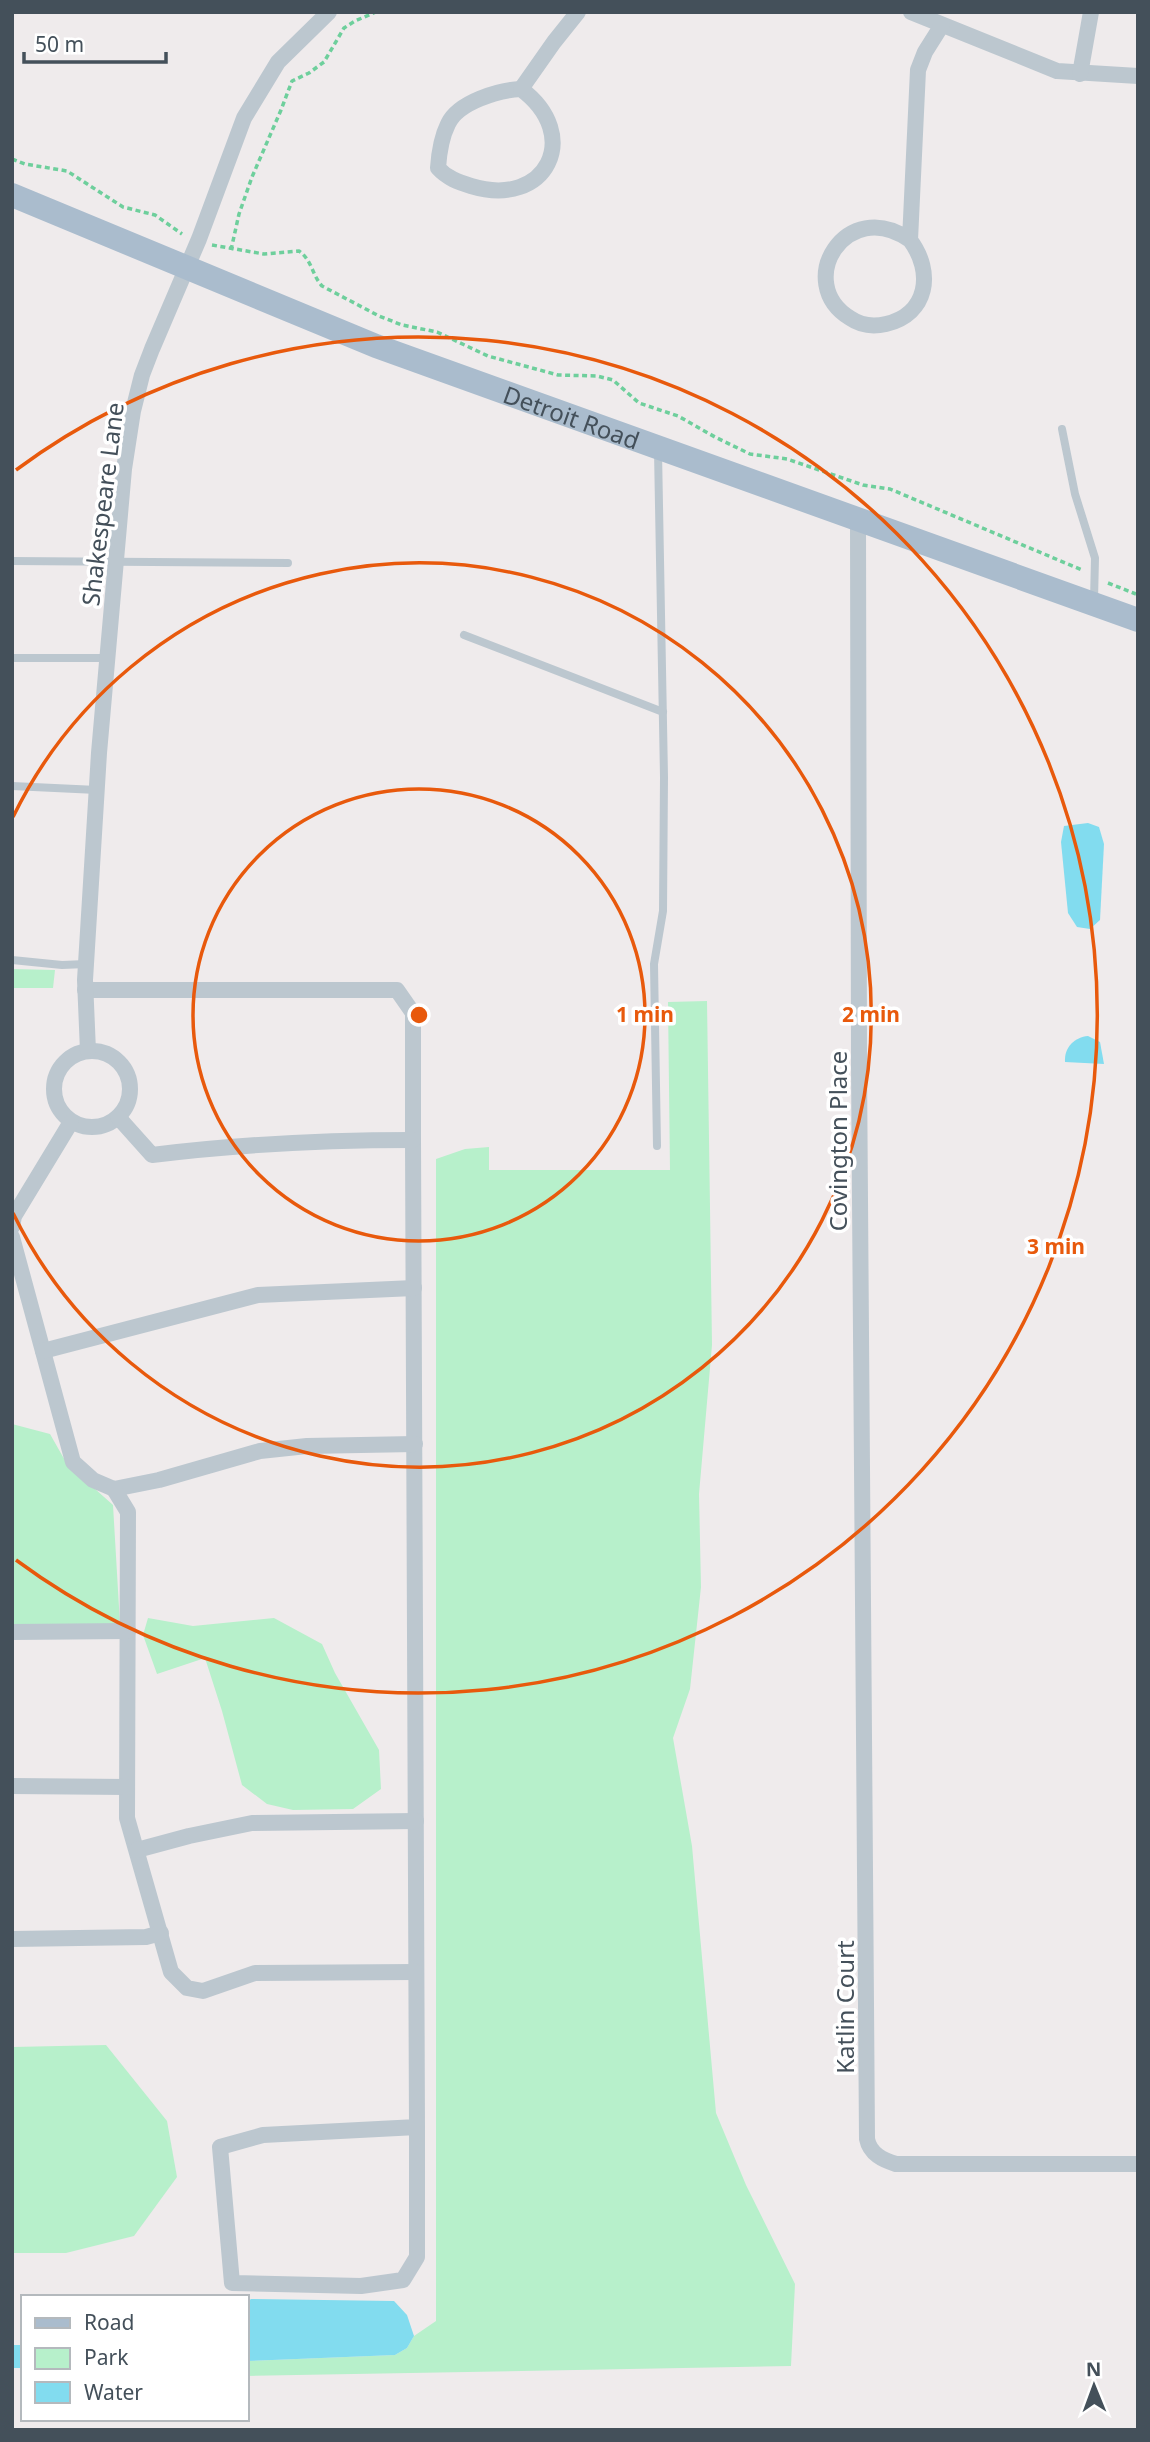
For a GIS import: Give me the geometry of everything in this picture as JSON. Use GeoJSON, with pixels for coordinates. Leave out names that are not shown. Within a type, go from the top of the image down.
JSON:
{"type":"FeatureCollection","features":[{"type":"Feature","properties":{"kind":"main road","name":"Detroit Road"},"geometry":{"type":"LineString","coordinates":[[12,195],[376,346],[1138,620]]}},
{"type":"Feature","properties":{"kind":"street","name":"Shakespeare Lane"},"geometry":{"type":"LineString","coordinates":[[88,1051],[85,990],[97,789],[124,469],[136,399],[152,349],[199,239],[244,118],[278,62],[329,12]]}},
{"type":"Feature","properties":{"kind":"street"},"geometry":{"type":"LineString","coordinates":[[521,89],[578,12]]}},
{"type":"Feature","properties":{"kind":"street"},"geometry":{"type":"LineString","coordinates":[[911,12],[1039,65],[1080,74],[1138,76]]}},
{"type":"Feature","properties":{"kind":"street"},"geometry":{"type":"LineString","coordinates":[[1080,74],[1091,12]]}},
{"type":"Feature","properties":{"kind":"street"},"geometry":{"type":"LineString","coordinates":[[910,240],[891,230],[870,227],[850,234],[834,247],[825,274],[832,301],[841,312],[866,325],[880,325],[900,318],[916,305],[922,292],[925,278],[923,264],[910,240],[918,70],[925,52],[942,25]]}},
{"type":"Feature","properties":{"kind":"street"},"geometry":{"type":"LineString","coordinates":[[521,89],[536,100],[551,125],[550,157],[536,180],[519,189],[495,190],[479,188],[445,175],[438,168],[440,146],[449,121],[484,96],[503,90],[521,89]]}},
{"type":"Feature","properties":{"kind":"street","name":"Covington Place"},"geometry":{"type":"LineString","coordinates":[[858,520],[864,1593]]}},
{"type":"Feature","properties":{"kind":"street"},"geometry":{"type":"LineString","coordinates":[[85,990],[397,990],[413,1013],[415,1444],[417,2127],[417,2257],[403,2280],[362,2286],[232,2283],[220,2147],[263,2134],[417,2127]]}},
{"type":"Feature","properties":{"kind":"street"},"geometry":{"type":"LineString","coordinates":[[88,1051],[107,1054],[120,1063],[129,1081],[129,1099],[118,1117],[96,1127],[85,1127],[71,1122],[60,1113],[55,1102],[54,1082],[64,1063],[72,1056],[88,1051]]}},
{"type":"Feature","properties":{"kind":"street"},"geometry":{"type":"LineString","coordinates":[[118,1117],[152,1155],[233,1145],[319,1140],[414,1140]]}},
{"type":"Feature","properties":{"kind":"street"},"geometry":{"type":"LineString","coordinates":[[12,1227],[14,1216],[71,1122]]}},
{"type":"Feature","properties":{"kind":"street"},"geometry":{"type":"LineString","coordinates":[[12,1237],[73,1462],[93,1480],[114,1489],[159,1480],[260,1451],[307,1446],[415,1444]]}},
{"type":"Feature","properties":{"kind":"street"},"geometry":{"type":"LineString","coordinates":[[43,1351],[258,1294],[414,1288]]}},
{"type":"Feature","properties":{"kind":"street"},"geometry":{"type":"LineString","coordinates":[[114,1489],[128,1512],[127,1818],[171,1972],[187,1988],[203,1991],[255,1973],[416,1972]]}},
{"type":"Feature","properties":{"kind":"street","name":"Katlin Court"},"geometry":{"type":"LineString","coordinates":[[864,1593],[869,2145],[880,2158],[897,2164],[1138,2164]]}},
{"type":"Feature","properties":{"kind":"street"},"geometry":{"type":"LineString","coordinates":[[12,1632],[128,1631]]}},
{"type":"Feature","properties":{"kind":"street"},"geometry":{"type":"LineString","coordinates":[[12,1786],[127,1787]]}},
{"type":"Feature","properties":{"kind":"street"},"geometry":{"type":"LineString","coordinates":[[137,1850],[252,1823],[416,1821]]}},
{"type":"Feature","properties":{"kind":"street"},"geometry":{"type":"LineString","coordinates":[[12,1939],[146,1937],[161,1933]]}},
{"type":"Feature","properties":{"kind":"lane"},"geometry":{"type":"LineString","coordinates":[[1062,429],[1074,494],[1096,558],[1094,605]]}},
{"type":"Feature","properties":{"kind":"lane"},"geometry":{"type":"LineString","coordinates":[[657,1146],[654,964],[663,911],[663,712],[658,448]]}},
{"type":"Feature","properties":{"kind":"lane"},"geometry":{"type":"LineString","coordinates":[[12,561],[288,563]]}},
{"type":"Feature","properties":{"kind":"lane"},"geometry":{"type":"LineString","coordinates":[[464,635],[663,712]]}},
{"type":"Feature","properties":{"kind":"lane"},"geometry":{"type":"LineString","coordinates":[[12,658],[107,658]]}},
{"type":"Feature","properties":{"kind":"lane"},"geometry":{"type":"LineString","coordinates":[[12,786],[97,789]]}},
{"type":"Feature","properties":{"kind":"lane"},"geometry":{"type":"LineString","coordinates":[[12,960],[62,965],[86,964]]}},
{"type":"Feature","properties":{"kind":"path"},"geometry":{"type":"LineString","coordinates":[[231,250],[251,177],[292,81],[324,62],[344,28],[355,20],[376,12]]}},
{"type":"Feature","properties":{"kind":"path"},"geometry":{"type":"LineString","coordinates":[[12,159],[25,164],[67,171],[123,207],[155,215],[177,233],[218,248],[264,254],[299,251],[309,260],[317,281],[322,286],[402,325],[437,332],[488,356],[539,371],[613,380],[639,403],[678,416],[715,438],[750,454],[787,459],[847,480],[890,489],[1138,595]]}},
{"type":"Feature","properties":{"kind":"green space"},"geometry":{"type":"Polygon","coordinates":[[[12,969],[55,970],[53,988],[12,988],[12,969]]]}},
{"type":"Feature","properties":{"kind":"green space"},"geometry":{"type":"Polygon","coordinates":[[[707,1001],[712,1345],[699,1494],[701,1587],[690,1689],[673,1738],[692,1846],[716,2113],[746,2185],[795,2284],[791,2366],[248,2376],[248,2361],[395,2355],[407,2348],[414,2336],[436,2321],[436,1159],[465,1149],[489,1147],[489,1170],[670,1170],[668,1002],[707,1001]]]}},
{"type":"Feature","properties":{"kind":"green space"},"geometry":{"type":"Polygon","coordinates":[[[12,1424],[50,1434],[67,1464],[113,1505],[120,1624],[12,1628],[12,1424]]]}},
{"type":"Feature","properties":{"kind":"green space"},"geometry":{"type":"Polygon","coordinates":[[[148,1618],[193,1626],[274,1618],[322,1644],[335,1673],[379,1750],[381,1789],[353,1809],[293,1810],[267,1804],[242,1785],[205,1658],[157,1674],[143,1635],[148,1618]]]}},
{"type":"Feature","properties":{"kind":"green space"},"geometry":{"type":"Polygon","coordinates":[[[106,2045],[167,2121],[177,2177],[134,2236],[66,2253],[12,2253],[12,2047],[106,2045]]]}},
{"type":"Feature","properties":{"kind":"water"},"geometry":{"type":"Polygon","coordinates":[[[1088,823],[1099,827],[1104,844],[1100,920],[1090,929],[1077,927],[1068,913],[1061,842],[1064,826],[1088,823]]]}},
{"type":"Feature","properties":{"kind":"water"},"geometry":{"type":"Polygon","coordinates":[[[1088,1036],[1100,1042],[1104,1064],[1065,1062],[1066,1052],[1071,1044],[1088,1036]]]}},
{"type":"Feature","properties":{"kind":"water"},"geometry":{"type":"Polygon","coordinates":[[[251,2299],[394,2301],[407,2315],[414,2336],[407,2348],[395,2355],[248,2361],[248,2301],[251,2299]]]}},
{"type":"Feature","properties":{"kind":"water"},"geometry":{"type":"Polygon","coordinates":[[[12,2345],[21,2345],[21,2368],[12,2368],[12,2345]]]}}]}
